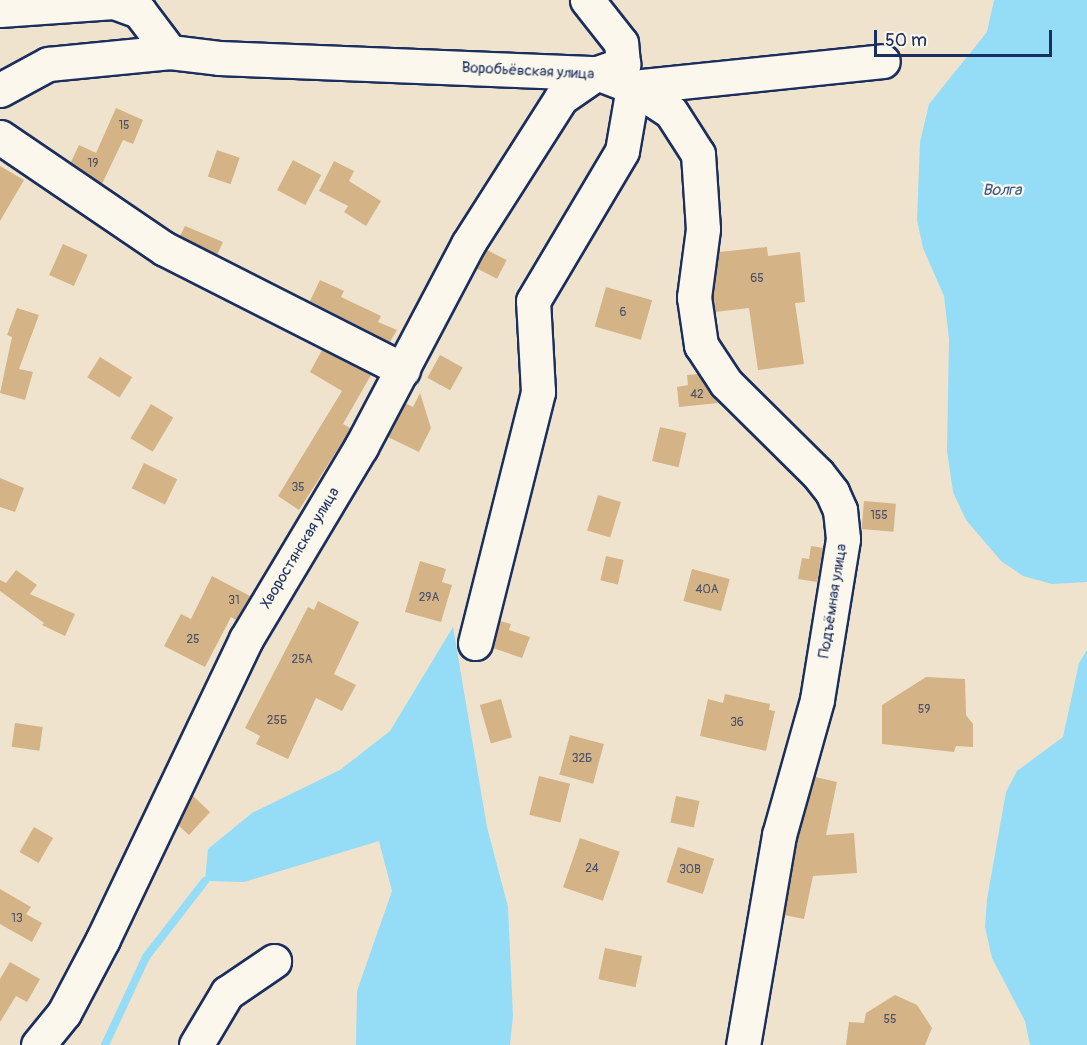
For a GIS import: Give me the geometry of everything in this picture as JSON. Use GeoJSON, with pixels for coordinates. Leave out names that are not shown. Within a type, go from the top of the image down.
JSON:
{"type":"FeatureCollection","features":[{"type":"Feature","properties":{"kind":"street","name":"Хворостянская улица"},"geometry":{"type":"LineString","coordinates":[[38,1045],[64,1013],[104,939],[246,639],[403,370],[468,244],[561,98],[597,73],[622,64],[624,55],[613,30],[587,0]]}},
{"type":"Feature","properties":{"kind":"street"},"geometry":{"type":"LineString","coordinates":[[0,10],[114,2],[140,11],[170,52]]}},
{"type":"Feature","properties":{"kind":"street","name":"Воробьёвская улица"},"geometry":{"type":"LineString","coordinates":[[0,90],[48,64],[170,52],[219,58],[597,73],[633,87],[883,61]]}},
{"type":"Feature","properties":{"kind":"street"},"geometry":{"type":"LineString","coordinates":[[475,644],[538,392],[533,301],[622,151],[633,87]]}},
{"type":"Feature","properties":{"kind":"street","name":"Подъёмная улица"},"geometry":{"type":"LineString","coordinates":[[633,87],[671,112],[698,153],[703,229],[694,297],[701,345],[726,383],[818,474],[832,492],[840,510],[843,539],[817,700],[779,835],[743,1045]]}},
{"type":"Feature","properties":{"kind":"street"},"geometry":{"type":"LineString","coordinates":[[0,138],[165,249],[403,370]]}},
{"type":"Feature","properties":{"kind":"street"},"geometry":{"type":"LineString","coordinates":[[195,1045],[226,993],[274,961]]}},
{"type":"Feature","properties":{"kind":"water","name":"Волга"},"geometry":{"type":"Polygon","coordinates":[[[994,0],[1087,0],[1087,582],[1052,584],[1023,576],[1001,561],[966,520],[953,492],[947,451],[949,339],[944,296],[923,248],[917,220],[920,142],[929,104],[987,32],[994,0]]]}},
{"type":"Feature","properties":{"kind":"water"},"geometry":{"type":"Polygon","coordinates":[[[453,627],[487,827],[508,907],[513,1016],[510,1045],[356,1045],[357,991],[392,891],[379,841],[244,882],[205,881],[208,849],[252,813],[340,770],[390,731],[453,627]]]}},
{"type":"Feature","properties":{"kind":"water"},"geometry":{"type":"Polygon","coordinates":[[[1087,650],[1087,1045],[1030,1045],[1025,1021],[992,958],[985,927],[987,899],[1006,792],[1017,771],[1063,737],[1079,663],[1087,650]]]}},
{"type":"Feature","properties":{"kind":"building"},"geometry":{"type":"Polygon","coordinates":[[[116,108],[143,120],[133,144],[123,140],[102,184],[71,162],[79,145],[96,153],[116,108]]]}},
{"type":"Feature","properties":{"kind":"building"},"geometry":{"type":"Polygon","coordinates":[[[217,150],[240,158],[231,184],[208,176],[217,150]]]}},
{"type":"Feature","properties":{"kind":"building"},"geometry":{"type":"Polygon","coordinates":[[[293,160],[321,175],[305,205],[277,190],[293,160]]]}},
{"type":"Feature","properties":{"kind":"building"},"geometry":{"type":"Polygon","coordinates":[[[334,161],[354,171],[349,181],[381,201],[366,226],[344,212],[348,206],[319,191],[334,161]]]}},
{"type":"Feature","properties":{"kind":"building"},"geometry":{"type":"Polygon","coordinates":[[[0,166],[24,180],[0,221],[0,166]]]}},
{"type":"Feature","properties":{"kind":"building"},"geometry":{"type":"Polygon","coordinates":[[[185,226],[223,242],[217,255],[180,236],[185,226]]]}},
{"type":"Feature","properties":{"kind":"building"},"geometry":{"type":"Polygon","coordinates":[[[63,244],[88,255],[74,286],[49,275],[63,244]]]}},
{"type":"Feature","properties":{"kind":"building"},"geometry":{"type":"Polygon","coordinates":[[[767,247],[768,256],[800,252],[805,302],[795,303],[804,364],[758,370],[749,308],[715,312],[713,294],[719,252],[767,247]]]}},
{"type":"Feature","properties":{"kind":"building"},"geometry":{"type":"Polygon","coordinates":[[[487,250],[507,260],[497,279],[477,269],[487,250]]]}},
{"type":"Feature","properties":{"kind":"building"},"geometry":{"type":"Polygon","coordinates":[[[320,280],[344,291],[341,297],[381,316],[378,322],[397,330],[390,342],[310,301],[320,280]]]}},
{"type":"Feature","properties":{"kind":"building"},"geometry":{"type":"Polygon","coordinates":[[[606,287],[652,300],[641,340],[595,326],[606,287]]]}},
{"type":"Feature","properties":{"kind":"building"},"geometry":{"type":"Polygon","coordinates":[[[17,308],[39,315],[19,369],[33,372],[25,400],[0,393],[12,337],[7,335],[17,308]]]}},
{"type":"Feature","properties":{"kind":"building"},"geometry":{"type":"Polygon","coordinates":[[[322,350],[371,375],[343,424],[350,428],[345,438],[299,510],[278,496],[342,391],[310,372],[322,350]]]}},
{"type":"Feature","properties":{"kind":"building"},"geometry":{"type":"Polygon","coordinates":[[[440,355],[463,368],[450,390],[427,378],[440,355]]]}},
{"type":"Feature","properties":{"kind":"building"},"geometry":{"type":"Polygon","coordinates":[[[100,357],[132,377],[120,397],[87,377],[100,357]]]}},
{"type":"Feature","properties":{"kind":"building"},"geometry":{"type":"Polygon","coordinates":[[[698,374],[718,403],[679,407],[677,387],[688,385],[687,375],[698,374]]]}},
{"type":"Feature","properties":{"kind":"building"},"geometry":{"type":"Polygon","coordinates":[[[420,393],[431,428],[419,452],[388,437],[405,403],[413,407],[420,393]]]}},
{"type":"Feature","properties":{"kind":"building"},"geometry":{"type":"Polygon","coordinates":[[[151,404],[173,417],[153,452],[130,438],[151,404]]]}},
{"type":"Feature","properties":{"kind":"building"},"geometry":{"type":"Polygon","coordinates":[[[660,427],[686,433],[678,467],[652,461],[660,427]]]}},
{"type":"Feature","properties":{"kind":"building"},"geometry":{"type":"Polygon","coordinates":[[[144,463],[177,479],[165,504],[132,488],[144,463]]]}},
{"type":"Feature","properties":{"kind":"building"},"geometry":{"type":"Polygon","coordinates":[[[0,478],[24,488],[15,512],[0,507],[0,478]]]}},
{"type":"Feature","properties":{"kind":"building"},"geometry":{"type":"Polygon","coordinates":[[[598,495],[621,502],[610,537],[587,530],[598,495]]]}},
{"type":"Feature","properties":{"kind":"building"},"geometry":{"type":"Polygon","coordinates":[[[864,501],[896,504],[893,532],[862,529],[864,501]]]}},
{"type":"Feature","properties":{"kind":"building"},"geometry":{"type":"Polygon","coordinates":[[[811,546],[823,548],[817,582],[798,579],[802,558],[809,559],[811,546]]]}},
{"type":"Feature","properties":{"kind":"building"},"geometry":{"type":"Polygon","coordinates":[[[606,556],[624,560],[618,584],[600,580],[606,556]]]}},
{"type":"Feature","properties":{"kind":"building"},"geometry":{"type":"Polygon","coordinates":[[[420,561],[446,569],[442,582],[452,585],[441,622],[405,612],[420,561]]]}},
{"type":"Feature","properties":{"kind":"building"},"geometry":{"type":"Polygon","coordinates":[[[692,569],[730,579],[721,611],[683,601],[692,569]]]}},
{"type":"Feature","properties":{"kind":"building"},"geometry":{"type":"Polygon","coordinates":[[[16,570],[37,585],[30,594],[75,614],[65,636],[42,625],[44,623],[0,591],[0,580],[6,583],[16,570]]]}},
{"type":"Feature","properties":{"kind":"building"},"geometry":{"type":"Polygon","coordinates":[[[212,576],[250,596],[236,620],[231,617],[205,667],[164,646],[181,614],[191,619],[212,576]]]}},
{"type":"Feature","properties":{"kind":"building"},"geometry":{"type":"Polygon","coordinates":[[[318,601],[359,622],[334,674],[356,685],[342,711],[316,698],[288,759],[256,744],[260,736],[245,728],[308,607],[314,610],[318,601]]]}},
{"type":"Feature","properties":{"kind":"building"},"geometry":{"type":"Polygon","coordinates":[[[500,621],[511,624],[509,630],[530,637],[522,658],[493,648],[500,621]]]}},
{"type":"Feature","properties":{"kind":"building"},"geometry":{"type":"Polygon","coordinates":[[[926,677],[965,679],[966,715],[973,724],[973,747],[956,746],[954,752],[882,744],[882,705],[926,677]]]}},
{"type":"Feature","properties":{"kind":"building"},"geometry":{"type":"Polygon","coordinates":[[[725,694],[770,704],[769,710],[775,711],[766,751],[700,736],[708,699],[723,703],[725,694]]]}},
{"type":"Feature","properties":{"kind":"building"},"geometry":{"type":"Polygon","coordinates":[[[501,699],[512,737],[491,744],[480,705],[501,699]]]}},
{"type":"Feature","properties":{"kind":"building"},"geometry":{"type":"Polygon","coordinates":[[[15,723],[43,727],[39,751],[12,747],[15,723]]]}},
{"type":"Feature","properties":{"kind":"building"},"geometry":{"type":"Polygon","coordinates":[[[570,735],[604,744],[593,784],[559,775],[570,735]]]}},
{"type":"Feature","properties":{"kind":"building"},"geometry":{"type":"Polygon","coordinates":[[[539,776],[570,784],[560,823],[529,815],[539,776]]]}},
{"type":"Feature","properties":{"kind":"building"},"geometry":{"type":"Polygon","coordinates":[[[815,777],[837,782],[826,835],[854,833],[857,873],[813,876],[804,919],[784,915],[797,839],[815,777]]]}},
{"type":"Feature","properties":{"kind":"building"},"geometry":{"type":"Polygon","coordinates":[[[192,795],[210,812],[189,835],[178,825],[192,795]]]}},
{"type":"Feature","properties":{"kind":"building"},"geometry":{"type":"Polygon","coordinates":[[[676,796],[699,801],[694,827],[670,822],[676,796]]]}},
{"type":"Feature","properties":{"kind":"building"},"geometry":{"type":"Polygon","coordinates":[[[34,827],[53,838],[39,863],[20,852],[34,827]]]}},
{"type":"Feature","properties":{"kind":"building"},"geometry":{"type":"Polygon","coordinates":[[[580,838],[620,852],[603,901],[563,887],[580,838]]]}},
{"type":"Feature","properties":{"kind":"building"},"geometry":{"type":"Polygon","coordinates":[[[678,847],[714,859],[703,894],[667,882],[678,847]]]}},
{"type":"Feature","properties":{"kind":"building"},"geometry":{"type":"Polygon","coordinates":[[[0,889],[31,907],[26,914],[42,923],[32,942],[0,924],[0,889]]]}},
{"type":"Feature","properties":{"kind":"building"},"geometry":{"type":"Polygon","coordinates":[[[605,948],[642,956],[636,987],[598,979],[605,948]]]}},
{"type":"Feature","properties":{"kind":"building"},"geometry":{"type":"Polygon","coordinates":[[[10,962],[40,979],[27,1002],[16,996],[0,1022],[0,979],[10,962]]]}},
{"type":"Feature","properties":{"kind":"building"},"geometry":{"type":"Polygon","coordinates":[[[895,995],[917,1005],[932,1028],[925,1045],[846,1045],[849,1022],[864,1023],[866,1013],[895,995]]]}},
{"type":"Feature","properties":{"kind":"waterway"},"geometry":{"type":"LineString","coordinates":[[105,1045],[146,957],[205,881]]}}]}
